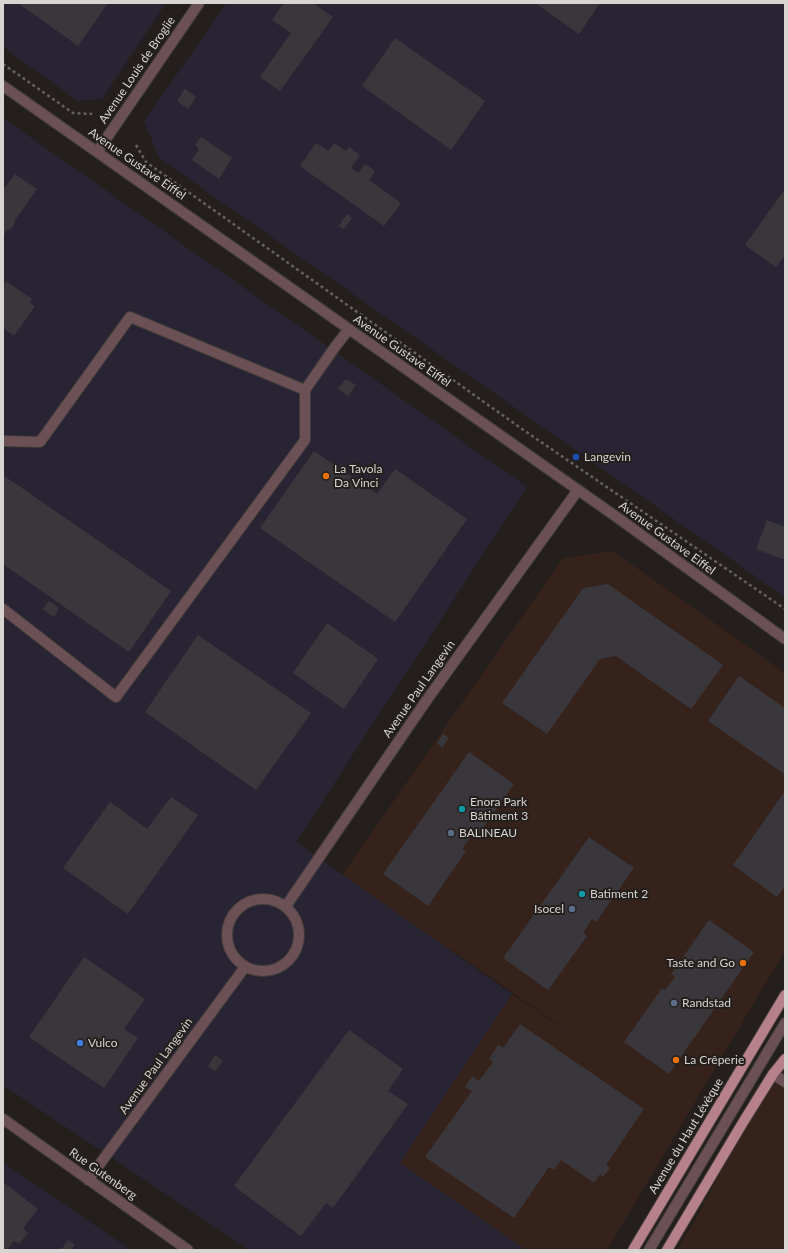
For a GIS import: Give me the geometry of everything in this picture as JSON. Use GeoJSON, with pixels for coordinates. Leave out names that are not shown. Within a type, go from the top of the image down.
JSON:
{"type":"FeatureCollection","features":[{"type":"Feature","properties":{"kind":"main road","name":"Avenue du Haut Lévèque"},"geometry":{"type":"LineString","coordinates":[[633,1250],[785,994]]}},
{"type":"Feature","properties":{"kind":"main road"},"geometry":{"type":"LineString","coordinates":[[667,1250],[773,1074],[785,1059]]}},
{"type":"Feature","properties":{"kind":"street","name":"Avenue Louis de Broglie"},"geometry":{"type":"LineString","coordinates":[[97,152],[199,3]]}},
{"type":"Feature","properties":{"kind":"street","name":"Avenue Gustave Eiffel"},"geometry":{"type":"LineString","coordinates":[[3,86],[578,490],[785,639]]}},
{"type":"Feature","properties":{"kind":"street"},"geometry":{"type":"LineString","coordinates":[[3,441],[40,442],[130,317],[305,390]]}},
{"type":"Feature","properties":{"kind":"street"},"geometry":{"type":"LineString","coordinates":[[3,609],[116,697],[305,440],[305,390],[349,329]]}},
{"type":"Feature","properties":{"kind":"street","name":"Avenue Paul Langevin"},"geometry":{"type":"LineString","coordinates":[[286,906],[426,701],[578,490]]}},
{"type":"Feature","properties":{"kind":"street"},"geometry":{"type":"LineString","coordinates":[[264,899],[275,901],[286,906],[294,915],[300,938],[297,949],[291,959],[281,967],[269,971],[257,971],[245,966],[236,959],[230,949],[227,937],[228,926],[233,915],[241,906],[252,901],[264,899]]}},
{"type":"Feature","properties":{"kind":"street","name":"Avenue Paul Langevin"},"geometry":{"type":"LineString","coordinates":[[88,1180],[245,966]]}},
{"type":"Feature","properties":{"kind":"street"},"geometry":{"type":"LineString","coordinates":[[649,1250],[731,1116],[785,1023]]}},
{"type":"Feature","properties":{"kind":"street"},"geometry":{"type":"LineString","coordinates":[[773,1074],[785,1082]]}},
{"type":"Feature","properties":{"kind":"street","name":"Rue Gutenberg"},"geometry":{"type":"LineString","coordinates":[[3,1119],[188,1250]]}},
{"type":"Feature","properties":{"kind":"path"},"geometry":{"type":"LineString","coordinates":[[3,64],[73,113],[92,114]]}},
{"type":"Feature","properties":{"kind":"path"},"geometry":{"type":"LineString","coordinates":[[136,145],[146,162],[534,437],[785,609]]}},
{"type":"Feature","properties":{"kind":"shaded area"},"geometry":{"type":"Polygon","coordinates":[[[3,3],[166,3],[102,99],[78,101],[3,47],[3,3]]]}},
{"type":"Feature","properties":{"kind":"shaded area"},"geometry":{"type":"Polygon","coordinates":[[[227,3],[785,3],[785,597],[159,158],[144,121],[227,3]]]}},
{"type":"Feature","properties":{"kind":"shaded area"},"geometry":{"type":"Polygon","coordinates":[[[3,118],[527,487],[296,842],[512,994],[400,1163],[526,1250],[250,1250],[3,1085],[3,118]]]}},
{"type":"Feature","properties":{"kind":"shaded area"},"geometry":{"type":"Polygon","coordinates":[[[613,551],[785,673],[785,951],[607,1250],[526,1250],[400,1163],[512,994],[610,1060],[342,875],[563,558],[613,551]]]}},
{"type":"Feature","properties":{"kind":"shaded area"},"geometry":{"type":"Polygon","coordinates":[[[785,1061],[785,1250],[677,1250],[694,1222],[757,1105],[785,1061]]]}},
{"type":"Feature","properties":{"kind":"shaded area"},"geometry":{"type":"Polygon","coordinates":[[[3,1163],[131,1250],[3,1250],[3,1163]]]}},
{"type":"Feature","properties":{"kind":"building"},"geometry":{"type":"Polygon","coordinates":[[[18,3],[108,3],[78,46],[18,3]]]}},
{"type":"Feature","properties":{"kind":"building"},"geometry":{"type":"Polygon","coordinates":[[[284,3],[313,3],[333,17],[280,91],[260,77],[291,33],[272,20],[284,3]]]}},
{"type":"Feature","properties":{"kind":"building"},"geometry":{"type":"Polygon","coordinates":[[[535,3],[600,3],[579,34],[535,3]]]}},
{"type":"Feature","properties":{"kind":"building"},"geometry":{"type":"Polygon","coordinates":[[[395,38],[485,101],[451,150],[362,86],[395,38]]]}},
{"type":"Feature","properties":{"kind":"building"},"geometry":{"type":"Polygon","coordinates":[[[185,89],[196,97],[188,109],[177,101],[185,89]]]}},
{"type":"Feature","properties":{"kind":"building"},"geometry":{"type":"Polygon","coordinates":[[[201,137],[232,158],[219,179],[192,160],[199,149],[195,145],[201,137]]]}},
{"type":"Feature","properties":{"kind":"building"},"geometry":{"type":"Polygon","coordinates":[[[316,143],[328,151],[334,143],[346,151],[349,147],[360,155],[351,168],[358,173],[365,164],[375,171],[369,180],[401,203],[384,226],[300,166],[316,143]]]}},
{"type":"Feature","properties":{"kind":"building"},"geometry":{"type":"Polygon","coordinates":[[[15,174],[37,189],[15,220],[12,228],[7,230],[3,236],[3,190],[15,174]]]}},
{"type":"Feature","properties":{"kind":"building"},"geometry":{"type":"Polygon","coordinates":[[[785,189],[785,255],[776,267],[745,245],[785,189]]]}},
{"type":"Feature","properties":{"kind":"building"},"geometry":{"type":"Polygon","coordinates":[[[347,214],[352,218],[344,229],[339,226],[347,214]]]}},
{"type":"Feature","properties":{"kind":"building"},"geometry":{"type":"Polygon","coordinates":[[[6,281],[32,299],[30,303],[35,306],[14,336],[3,328],[3,286],[6,281]]]}},
{"type":"Feature","properties":{"kind":"building"},"geometry":{"type":"Polygon","coordinates":[[[346,379],[356,385],[348,396],[338,389],[346,379]]]}},
{"type":"Feature","properties":{"kind":"building"},"geometry":{"type":"Polygon","coordinates":[[[314,451],[377,494],[395,469],[467,519],[395,622],[260,528],[314,451]]]}},
{"type":"Feature","properties":{"kind":"building"},"geometry":{"type":"Polygon","coordinates":[[[3,475],[171,591],[129,652],[3,564],[3,475]]]}},
{"type":"Feature","properties":{"kind":"building"},"geometry":{"type":"Polygon","coordinates":[[[767,520],[785,527],[785,560],[756,549],[767,520]]]}},
{"type":"Feature","properties":{"kind":"building"},"geometry":{"type":"Polygon","coordinates":[[[608,584],[723,665],[691,709],[616,656],[600,659],[547,734],[502,703],[583,588],[608,584]]]}},
{"type":"Feature","properties":{"kind":"building"},"geometry":{"type":"Polygon","coordinates":[[[49,601],[59,608],[54,617],[43,609],[49,601]]]}},
{"type":"Feature","properties":{"kind":"building"},"geometry":{"type":"Polygon","coordinates":[[[327,623],[378,659],[344,709],[293,673],[327,623]]]}},
{"type":"Feature","properties":{"kind":"building"},"geometry":{"type":"Polygon","coordinates":[[[198,635],[311,713],[256,790],[145,712],[198,635]]]}},
{"type":"Feature","properties":{"kind":"building"},"geometry":{"type":"Polygon","coordinates":[[[739,676],[785,708],[785,780],[783,773],[708,721],[739,676]]]}},
{"type":"Feature","properties":{"kind":"building"},"geometry":{"type":"Polygon","coordinates":[[[443,734],[449,738],[442,748],[437,743],[443,734]]]}},
{"type":"Feature","properties":{"kind":"building","name":"Enora Park Bâtiment 3"},"geometry":{"type":"Polygon","coordinates":[[[469,752],[514,784],[476,838],[472,835],[462,849],[466,851],[428,906],[383,874],[469,752]]]}},
{"type":"Feature","properties":{"kind":"building"},"geometry":{"type":"Polygon","coordinates":[[[785,791],[785,886],[777,897],[733,865],[785,791]]]}},
{"type":"Feature","properties":{"kind":"building"},"geometry":{"type":"Polygon","coordinates":[[[171,797],[198,815],[128,914],[63,868],[110,802],[147,829],[171,797]]]}},
{"type":"Feature","properties":{"kind":"building","name":"Batiment 2"},"geometry":{"type":"Polygon","coordinates":[[[589,837],[634,868],[596,922],[592,919],[583,933],[587,936],[548,990],[503,958],[589,837]]]}},
{"type":"Feature","properties":{"kind":"building"},"geometry":{"type":"Polygon","coordinates":[[[709,920],[754,952],[669,1074],[624,1042],[662,988],[665,990],[675,977],[671,974],[709,920]]]}},
{"type":"Feature","properties":{"kind":"building"},"geometry":{"type":"Polygon","coordinates":[[[84,957],[145,999],[124,1029],[138,1038],[104,1088],[29,1037],[84,957]]]}},
{"type":"Feature","properties":{"kind":"building"},"geometry":{"type":"Polygon","coordinates":[[[520,1024],[644,1109],[606,1165],[610,1168],[603,1177],[600,1174],[594,1183],[561,1160],[554,1170],[549,1167],[514,1218],[425,1157],[472,1091],[465,1087],[472,1076],[479,1081],[493,1062],[489,1059],[498,1045],[503,1048],[520,1024]]]}},
{"type":"Feature","properties":{"kind":"building"},"geometry":{"type":"Polygon","coordinates":[[[349,1030],[403,1069],[388,1091],[408,1104],[333,1208],[326,1203],[301,1236],[234,1186],[349,1030]]]}},
{"type":"Feature","properties":{"kind":"building"},"geometry":{"type":"Polygon","coordinates":[[[215,1055],[223,1061],[215,1071],[208,1066],[215,1055]]]}},
{"type":"Feature","properties":{"kind":"building"},"geometry":{"type":"Polygon","coordinates":[[[3,1182],[38,1209],[23,1228],[28,1233],[19,1244],[14,1241],[7,1250],[3,1250],[3,1182]]]}},
{"type":"Feature","properties":{"kind":"building"},"geometry":{"type":"Polygon","coordinates":[[[68,1240],[75,1245],[71,1250],[61,1250],[68,1240]]]}},
{"type":"Feature","properties":{"kind":"place","name":"Langevin"},"geometry":{"type":"Point","coordinates":[576,457]}},
{"type":"Feature","properties":{"kind":"place","name":"La Tavola Da Vinci"},"geometry":{"type":"Point","coordinates":[326,476]}},
{"type":"Feature","properties":{"kind":"place","name":"Enora Park Bâtiment 3"},"geometry":{"type":"Point","coordinates":[462,809]}},
{"type":"Feature","properties":{"kind":"place","name":"BALINEAU"},"geometry":{"type":"Point","coordinates":[451,833]}},
{"type":"Feature","properties":{"kind":"place","name":"Batiment 2"},"geometry":{"type":"Point","coordinates":[582,894]}},
{"type":"Feature","properties":{"kind":"place","name":"Isocel"},"geometry":{"type":"Point","coordinates":[572,909]}},
{"type":"Feature","properties":{"kind":"place","name":"Taste and Go"},"geometry":{"type":"Point","coordinates":[743,963]}},
{"type":"Feature","properties":{"kind":"place","name":"Randstad"},"geometry":{"type":"Point","coordinates":[674,1003]}},
{"type":"Feature","properties":{"kind":"place","name":"Vulco"},"geometry":{"type":"Point","coordinates":[80,1043]}},
{"type":"Feature","properties":{"kind":"place","name":"La Crêperie"},"geometry":{"type":"Point","coordinates":[676,1060]}}]}
